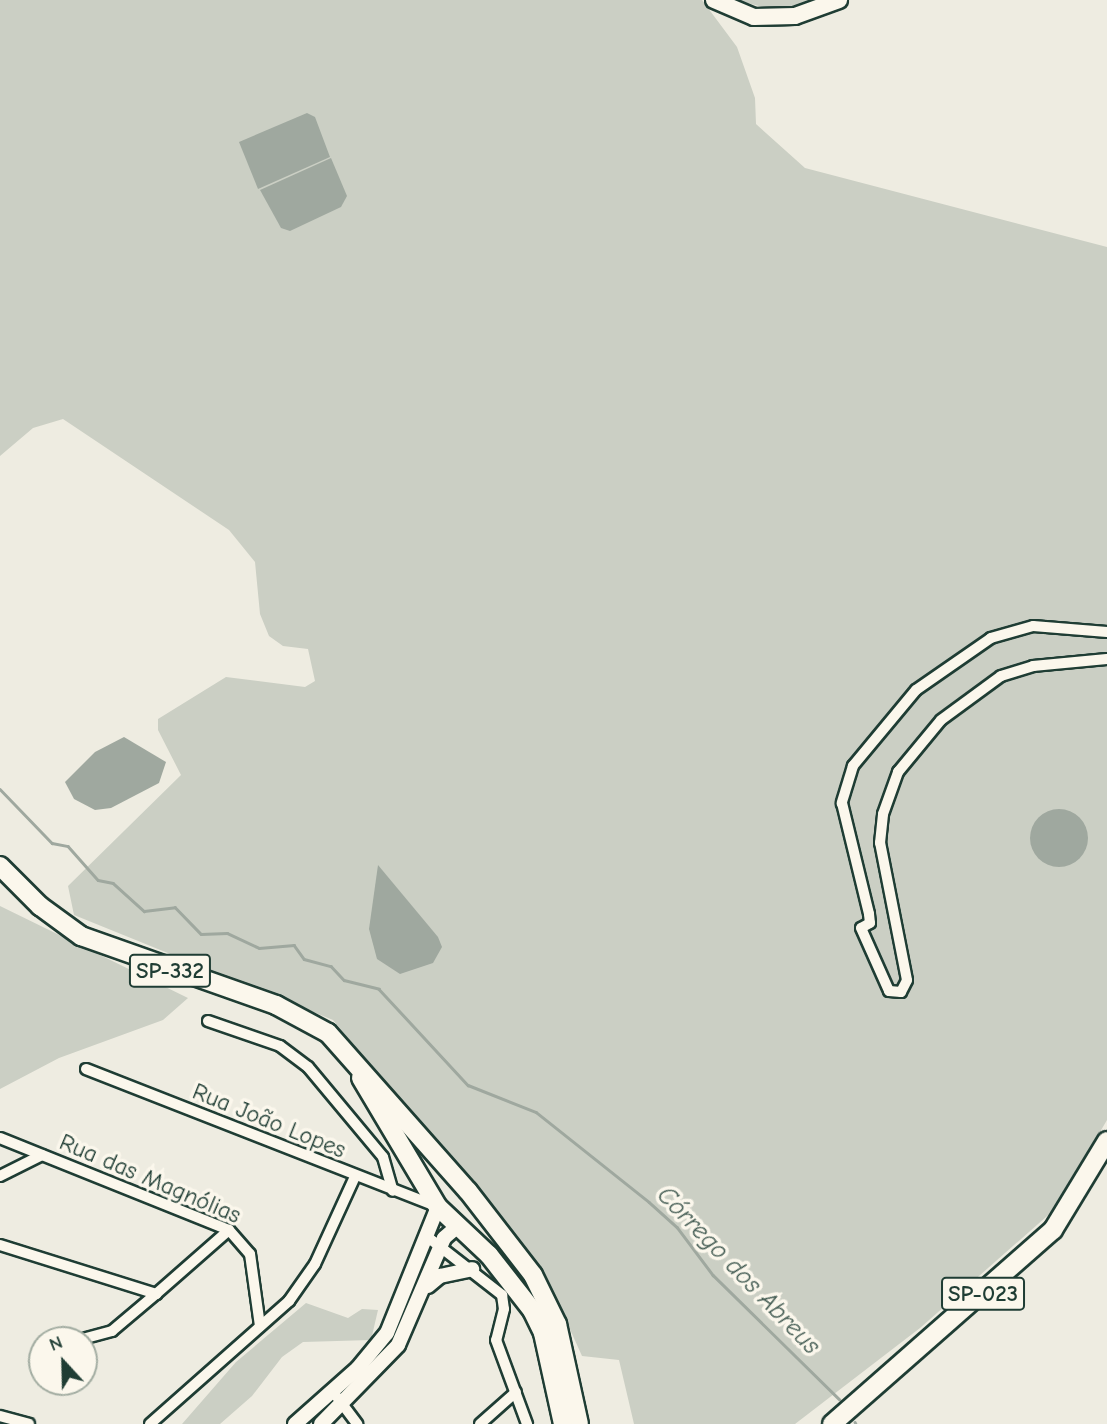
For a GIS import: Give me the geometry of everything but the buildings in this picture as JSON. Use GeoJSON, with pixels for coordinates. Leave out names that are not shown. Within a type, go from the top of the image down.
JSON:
{"type":"FeatureCollection","features":[{"type":"Feature","properties":{"kind":"main road"},"geometry":{"type":"LineString","coordinates":[[714,0],[754,16],[795,16],[839,0]]}},
{"type":"Feature","properties":{"kind":"main road","name":"SP-332"},"geometry":{"type":"LineString","coordinates":[[0,866],[40,906],[81,936],[305,1017],[351,1056],[468,1191],[548,1302],[579,1424]]}},
{"type":"Feature","properties":{"kind":"main road","name":"SP-332"},"geometry":{"type":"LineString","coordinates":[[351,1056],[438,1207],[516,1284],[532,1310],[543,1333],[562,1424]]}},
{"type":"Feature","properties":{"kind":"main road","name":"SP-023"},"geometry":{"type":"LineString","coordinates":[[832,1424],[1053,1230],[1107,1141]]}},
{"type":"Feature","properties":{"kind":"main road"},"geometry":{"type":"LineString","coordinates":[[438,1207],[448,1187],[468,1191]]}},
{"type":"Feature","properties":{"kind":"street"},"geometry":{"type":"LineString","coordinates":[[1107,632],[1033,626],[991,638],[916,690],[853,766],[842,803],[869,914],[870,923],[861,928],[890,991],[901,992],[907,980],[880,843],[883,814],[898,772],[941,720],[1001,676],[1107,659]]}},
{"type":"Feature","properties":{"kind":"street"},"geometry":{"type":"LineString","coordinates":[[208,1021],[280,1046],[308,1067],[383,1157],[393,1191]]}},
{"type":"Feature","properties":{"kind":"street","name":"Rua João Lopes"},"geometry":{"type":"LineString","coordinates":[[86,1069],[354,1179],[438,1207]]}},
{"type":"Feature","properties":{"kind":"street","name":"Rua das Magnólias"},"geometry":{"type":"LineString","coordinates":[[0,1138],[229,1230],[250,1254],[260,1326]]}},
{"type":"Feature","properties":{"kind":"street"},"geometry":{"type":"LineString","coordinates":[[0,1177],[42,1155]]}},
{"type":"Feature","properties":{"kind":"street"},"geometry":{"type":"LineString","coordinates":[[150,1424],[260,1326],[302,1284],[354,1179]]}},
{"type":"Feature","properties":{"kind":"street"},"geometry":{"type":"LineString","coordinates":[[295,1424],[334,1392],[387,1333],[438,1207]]}},
{"type":"Feature","properties":{"kind":"street"},"geometry":{"type":"LineString","coordinates":[[321,1424],[344,1405],[398,1345],[425,1290],[440,1248],[458,1226]]}},
{"type":"Feature","properties":{"kind":"street"},"geometry":{"type":"LineString","coordinates":[[98,1335],[112,1331],[229,1230]]}},
{"type":"Feature","properties":{"kind":"street"},"geometry":{"type":"LineString","coordinates":[[425,1236],[492,1284],[504,1303],[496,1340],[527,1424]]}},
{"type":"Feature","properties":{"kind":"street"},"geometry":{"type":"LineString","coordinates":[[0,1245],[156,1294]]}},
{"type":"Feature","properties":{"kind":"street"},"geometry":{"type":"LineString","coordinates":[[425,1290],[440,1276],[472,1269]]}},
{"type":"Feature","properties":{"kind":"street"},"geometry":{"type":"LineString","coordinates":[[334,1392],[357,1424]]}},
{"type":"Feature","properties":{"kind":"street"},"geometry":{"type":"LineString","coordinates":[[480,1424],[516,1392]]}},
{"type":"Feature","properties":{"kind":"street"},"geometry":{"type":"LineString","coordinates":[[0,1416],[29,1424]]}},
{"type":"Feature","properties":{"kind":"shaded area"},"geometry":{"type":"Polygon","coordinates":[[[0,0],[702,0],[737,47],[755,98],[756,124],[805,168],[1107,247],[1107,1120],[1055,1209],[920,1328],[795,1424],[634,1424],[619,1360],[582,1356],[546,1276],[333,1020],[74,915],[68,886],[181,775],[158,730],[158,719],[226,677],[305,687],[315,681],[308,649],[283,646],[269,636],[260,614],[255,562],[229,530],[63,419],[33,428],[0,456],[0,0]]]}},
{"type":"Feature","properties":{"kind":"shaded area"},"geometry":{"type":"Polygon","coordinates":[[[737,0],[821,0],[773,10],[737,0]]]}},
{"type":"Feature","properties":{"kind":"shaded area"},"geometry":{"type":"Polygon","coordinates":[[[307,113],[315,117],[330,157],[258,189],[239,142],[307,113]]]}},
{"type":"Feature","properties":{"kind":"shaded area"},"geometry":{"type":"Polygon","coordinates":[[[331,158],[347,196],[341,207],[290,231],[281,228],[260,190],[331,158]]]}},
{"type":"Feature","properties":{"kind":"shaded area"},"geometry":{"type":"Polygon","coordinates":[[[124,737],[166,762],[159,783],[111,808],[95,810],[74,799],[65,782],[95,752],[124,737]]]}},
{"type":"Feature","properties":{"kind":"shaded area"},"geometry":{"type":"Polygon","coordinates":[[[1059,809],[1075,814],[1083,822],[1088,838],[1083,854],[1075,862],[1059,867],[1043,862],[1035,854],[1030,838],[1035,822],[1043,814],[1059,809]]]}},
{"type":"Feature","properties":{"kind":"shaded area"},"geometry":{"type":"Polygon","coordinates":[[[378,865],[438,937],[442,947],[433,963],[400,974],[377,959],[369,929],[378,865]]]}},
{"type":"Feature","properties":{"kind":"shaded area"},"geometry":{"type":"Polygon","coordinates":[[[0,906],[188,998],[163,1020],[59,1058],[0,1089],[0,906]]]}},
{"type":"Feature","properties":{"kind":"shaded area"},"geometry":{"type":"Polygon","coordinates":[[[306,1303],[348,1318],[362,1309],[378,1310],[371,1340],[303,1342],[282,1357],[252,1396],[220,1424],[182,1424],[236,1362],[306,1303]]]}},
{"type":"Feature","properties":{"kind":"waterway","name":"Córrego dos Abreus"},"geometry":{"type":"LineString","coordinates":[[0,789],[52,843],[68,846],[98,880],[113,883],[144,911],[175,907],[201,934],[227,933],[259,948],[294,945],[304,959],[331,966],[344,980],[379,989],[468,1085],[536,1112],[649,1202],[677,1227],[713,1275],[839,1399]]}}]}
